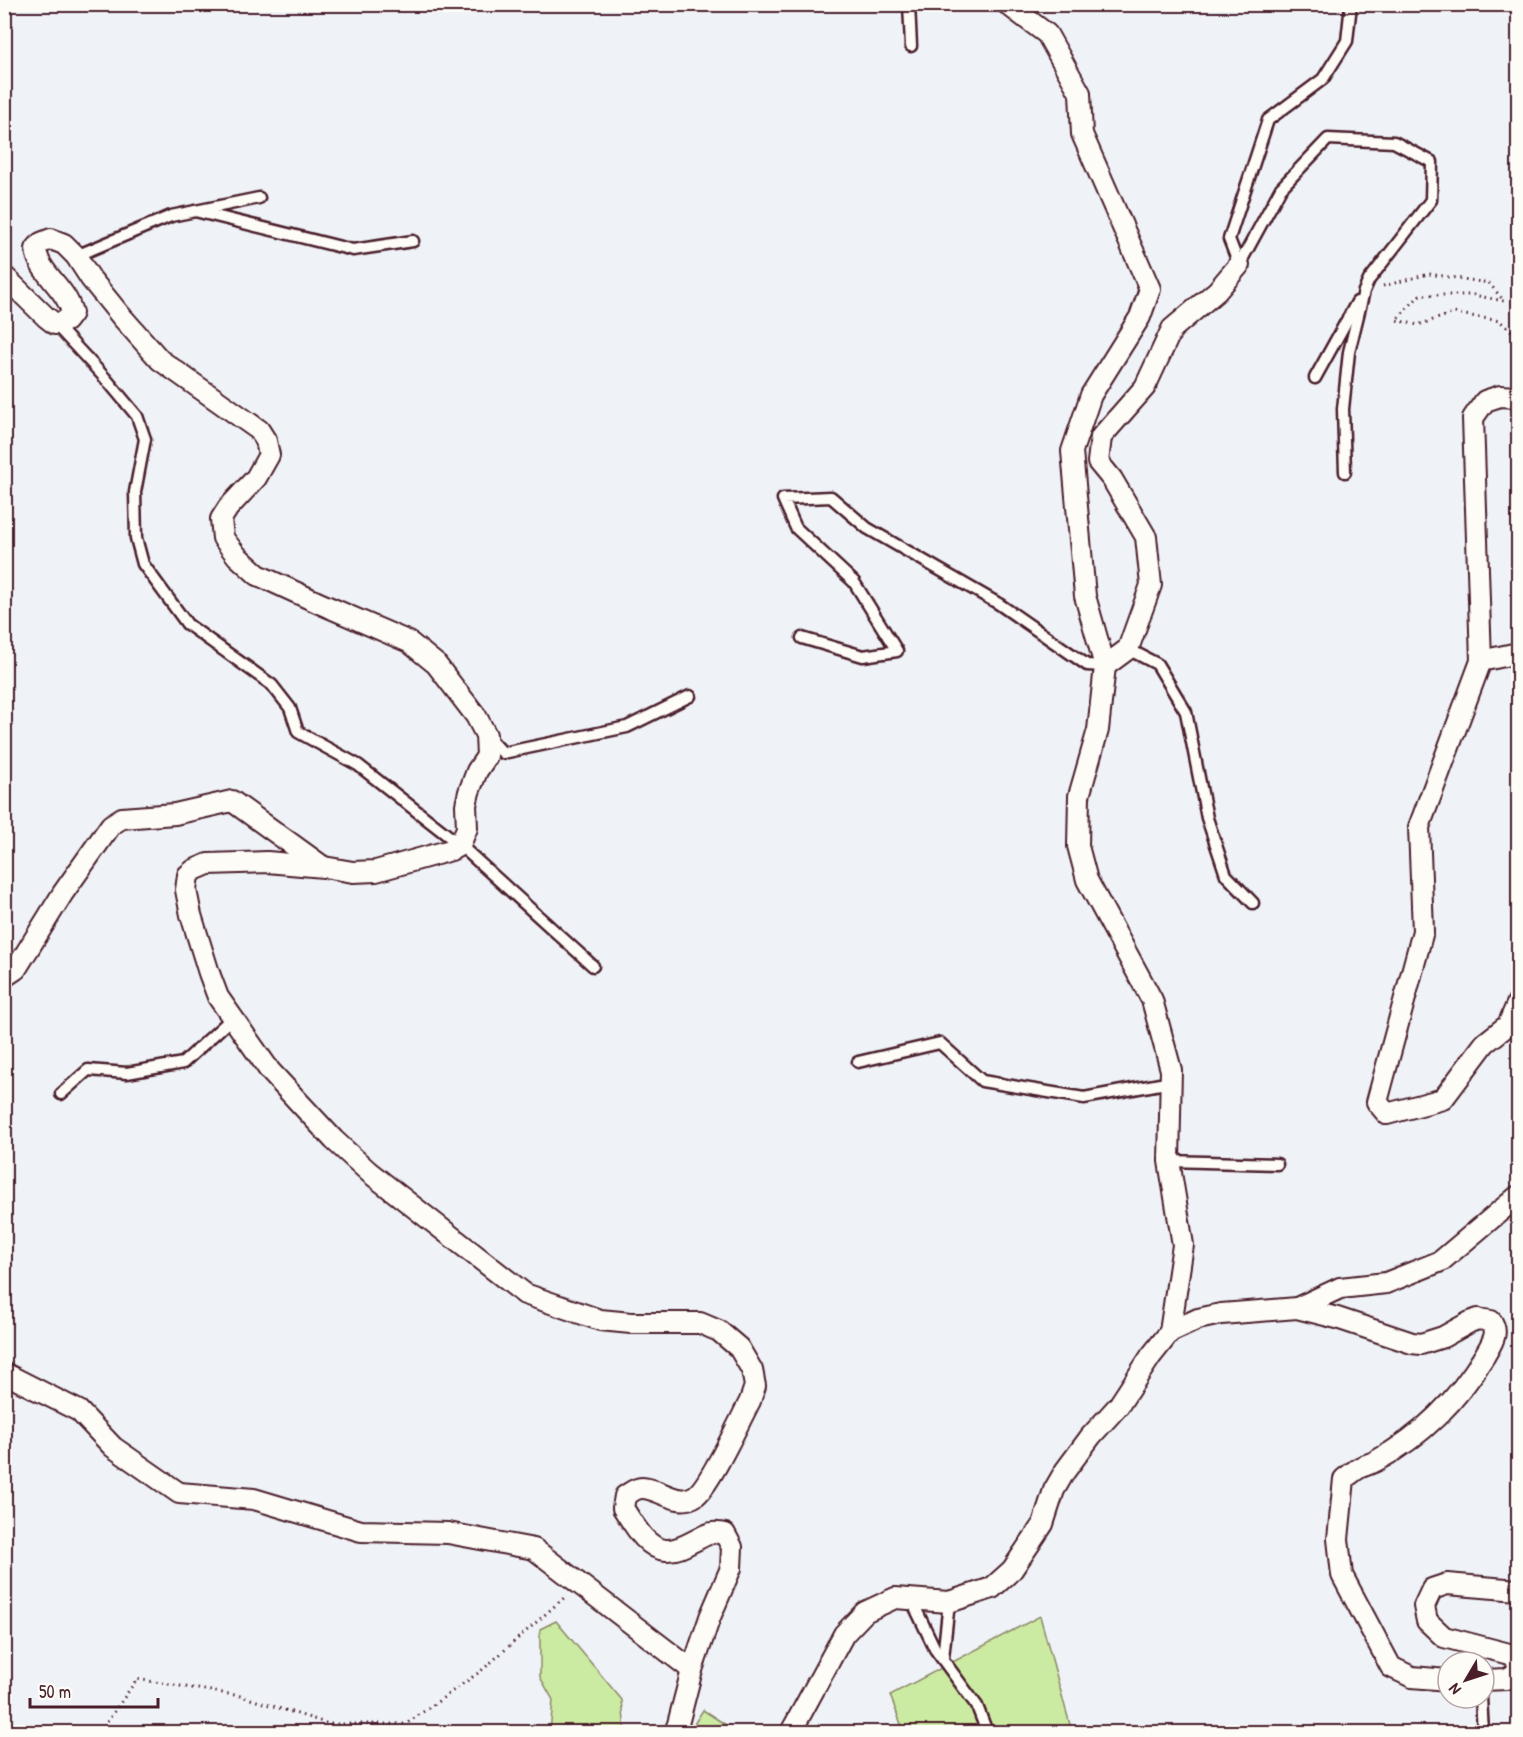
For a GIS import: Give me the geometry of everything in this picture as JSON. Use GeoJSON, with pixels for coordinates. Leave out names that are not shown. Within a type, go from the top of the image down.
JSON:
{"type":"FeatureCollection","features":[{"type":"Feature","properties":{"kind":"street"},"geometry":{"type":"LineString","coordinates":[[1007,4],[1047,34],[1080,93],[1082,134],[1150,290],[1140,317],[1091,395],[1072,451],[1085,596],[1105,666],[1098,730],[1079,796],[1078,846],[1087,880],[1152,1000],[1171,1070],[1169,1161],[1184,1245],[1170,1332]]}},
{"type":"Feature","properties":{"kind":"street"},"geometry":{"type":"LineString","coordinates":[[4,276],[55,324],[66,321],[72,313],[70,302],[37,259],[36,249],[41,243],[51,239],[64,244],[76,256],[91,279],[121,316],[160,360],[259,430],[266,441],[270,454],[255,478],[221,519],[223,538],[237,556],[266,579],[409,642],[436,664],[476,716],[486,735],[487,756],[477,771],[466,805],[467,828],[460,844],[451,850],[376,871],[353,872],[267,862],[208,864],[188,875],[186,890],[191,915],[209,973],[218,996],[232,1018],[270,1071],[334,1140],[369,1172],[525,1294],[600,1320],[631,1323],[700,1323],[719,1331],[739,1348],[752,1370],[754,1386],[750,1401],[706,1484],[696,1496],[690,1499],[677,1499],[642,1488],[633,1490],[625,1496],[624,1508],[635,1527],[654,1547],[667,1551],[716,1531],[725,1534],[732,1547],[731,1568],[710,1617],[675,1732]]}},
{"type":"Feature","properties":{"kind":"street"},"geometry":{"type":"LineString","coordinates":[[1105,666],[1128,649],[1151,585],[1146,537],[1112,478],[1098,462],[1101,437],[1145,387],[1172,329],[1217,291],[1239,265]]}},
{"type":"Feature","properties":{"kind":"street"},"geometry":{"type":"LineString","coordinates":[[1518,397],[1500,396],[1485,401],[1473,418],[1480,661],[1419,826],[1423,931],[1377,1101],[1387,1114],[1443,1098],[1485,1044],[1508,1025],[1518,1002]]}},
{"type":"Feature","properties":{"kind":"street"},"geometry":{"type":"LineString","coordinates":[[1480,661],[1518,652]]}},
{"type":"Feature","properties":{"kind":"street"},"geometry":{"type":"LineString","coordinates":[[4,976],[16,969],[63,893],[111,825],[122,818],[175,814],[232,801],[324,867]]}},
{"type":"Feature","properties":{"kind":"street"},"geometry":{"type":"LineString","coordinates":[[1297,1308],[1340,1288],[1386,1283],[1441,1261],[1518,1196]]}},
{"type":"Feature","properties":{"kind":"street"},"geometry":{"type":"LineString","coordinates":[[791,1732],[844,1634],[865,1612],[895,1598],[949,1602],[992,1588],[1012,1570],[1043,1524],[1054,1490],[1065,1471],[1119,1404],[1170,1332],[1198,1319],[1221,1314],[1297,1308],[1421,1344],[1436,1340],[1478,1319],[1491,1321],[1494,1326],[1495,1335],[1471,1378],[1437,1417],[1421,1431],[1344,1479],[1338,1539],[1342,1575],[1391,1668],[1412,1677],[1436,1679]]}},
{"type":"Feature","properties":{"kind":"street"},"geometry":{"type":"LineString","coordinates":[[4,1373],[79,1411],[113,1447],[179,1493],[254,1499],[361,1531],[448,1533],[534,1549],[692,1670]]}},
{"type":"Feature","properties":{"kind":"street"},"geometry":{"type":"LineString","coordinates":[[1493,1650],[1444,1637],[1427,1621],[1424,1606],[1432,1589],[1447,1584],[1518,1590]]}},
{"type":"Feature","properties":{"kind":"street"},"geometry":{"type":"LineString","coordinates":[[1496,1651],[1516,1656],[1518,1672],[1507,1679],[1496,1679]]}},
{"type":"Feature","properties":{"kind":"lane"},"geometry":{"type":"LineString","coordinates":[[909,4],[910,46]]}},
{"type":"Feature","properties":{"kind":"lane"},"geometry":{"type":"LineString","coordinates":[[1239,265],[1229,239],[1268,120],[1323,79],[1347,41],[1351,4]]}},
{"type":"Feature","properties":{"kind":"lane"},"geometry":{"type":"LineString","coordinates":[[1239,265],[1281,188],[1328,139],[1394,142],[1432,162],[1431,200],[1369,280],[1315,378]]}},
{"type":"Feature","properties":{"kind":"lane"},"geometry":{"type":"LineString","coordinates":[[76,256],[171,216],[259,198]]}},
{"type":"Feature","properties":{"kind":"lane"},"geometry":{"type":"LineString","coordinates":[[195,211],[353,250],[413,241]]}},
{"type":"Feature","properties":{"kind":"lane"},"geometry":{"type":"LineString","coordinates":[[1345,472],[1343,409],[1349,352],[1364,291]]}},
{"type":"Feature","properties":{"kind":"lane"},"geometry":{"type":"LineString","coordinates":[[55,324],[137,416],[145,439],[135,492],[136,538],[143,564],[187,624],[272,685],[290,708],[298,732],[358,765],[460,844],[593,966]]}},
{"type":"Feature","properties":{"kind":"lane"},"geometry":{"type":"LineString","coordinates":[[802,638],[862,656],[897,651],[854,582],[796,528],[783,499],[831,497],[867,528],[999,604],[1087,665],[1105,666]]}},
{"type":"Feature","properties":{"kind":"lane"},"geometry":{"type":"LineString","coordinates":[[1128,649],[1157,664],[1186,712],[1207,818],[1226,875],[1253,903]]}},
{"type":"Feature","properties":{"kind":"lane"},"geometry":{"type":"LineString","coordinates":[[486,735],[503,753],[627,727],[690,696]]}},
{"type":"Feature","properties":{"kind":"lane"},"geometry":{"type":"LineString","coordinates":[[61,1094],[88,1070],[127,1073],[183,1063],[232,1018]]}},
{"type":"Feature","properties":{"kind":"lane"},"geometry":{"type":"LineString","coordinates":[[858,1062],[940,1043],[982,1081],[1084,1098],[1171,1082]]}},
{"type":"Feature","properties":{"kind":"lane"},"geometry":{"type":"LineString","coordinates":[[1169,1161],[1276,1164]]}},
{"type":"Feature","properties":{"kind":"lane"},"geometry":{"type":"LineString","coordinates":[[911,1599],[935,1648],[977,1706],[987,1732]]}},
{"type":"Feature","properties":{"kind":"lane"},"geometry":{"type":"LineString","coordinates":[[944,1658],[949,1602]]}},
{"type":"Feature","properties":{"kind":"lane"},"geometry":{"type":"LineString","coordinates":[[1482,1710],[1483,1732]]}},
{"type":"Feature","properties":{"kind":"path"},"geometry":{"type":"LineString","coordinates":[[1364,291],[1428,274],[1489,283],[1504,301],[1473,295],[1420,295],[1396,320],[1418,325],[1454,313],[1500,321],[1518,337]]}},
{"type":"Feature","properties":{"kind":"path"},"geometry":{"type":"LineString","coordinates":[[100,1732],[137,1679],[241,1696],[329,1724],[406,1724],[481,1671],[578,1584]]}},
{"type":"Feature","properties":{"kind":"green space"},"geometry":{"type":"Polygon","coordinates":[[[1040,1616],[1072,1732],[904,1732],[890,1695],[1040,1616]]]}},
{"type":"Feature","properties":{"kind":"green space"},"geometry":{"type":"Polygon","coordinates":[[[556,1621],[622,1700],[625,1732],[550,1732],[553,1700],[540,1677],[540,1629],[556,1621]]]}},
{"type":"Feature","properties":{"kind":"green space"},"geometry":{"type":"Polygon","coordinates":[[[703,1710],[737,1732],[689,1732],[703,1710]]]}}]}
